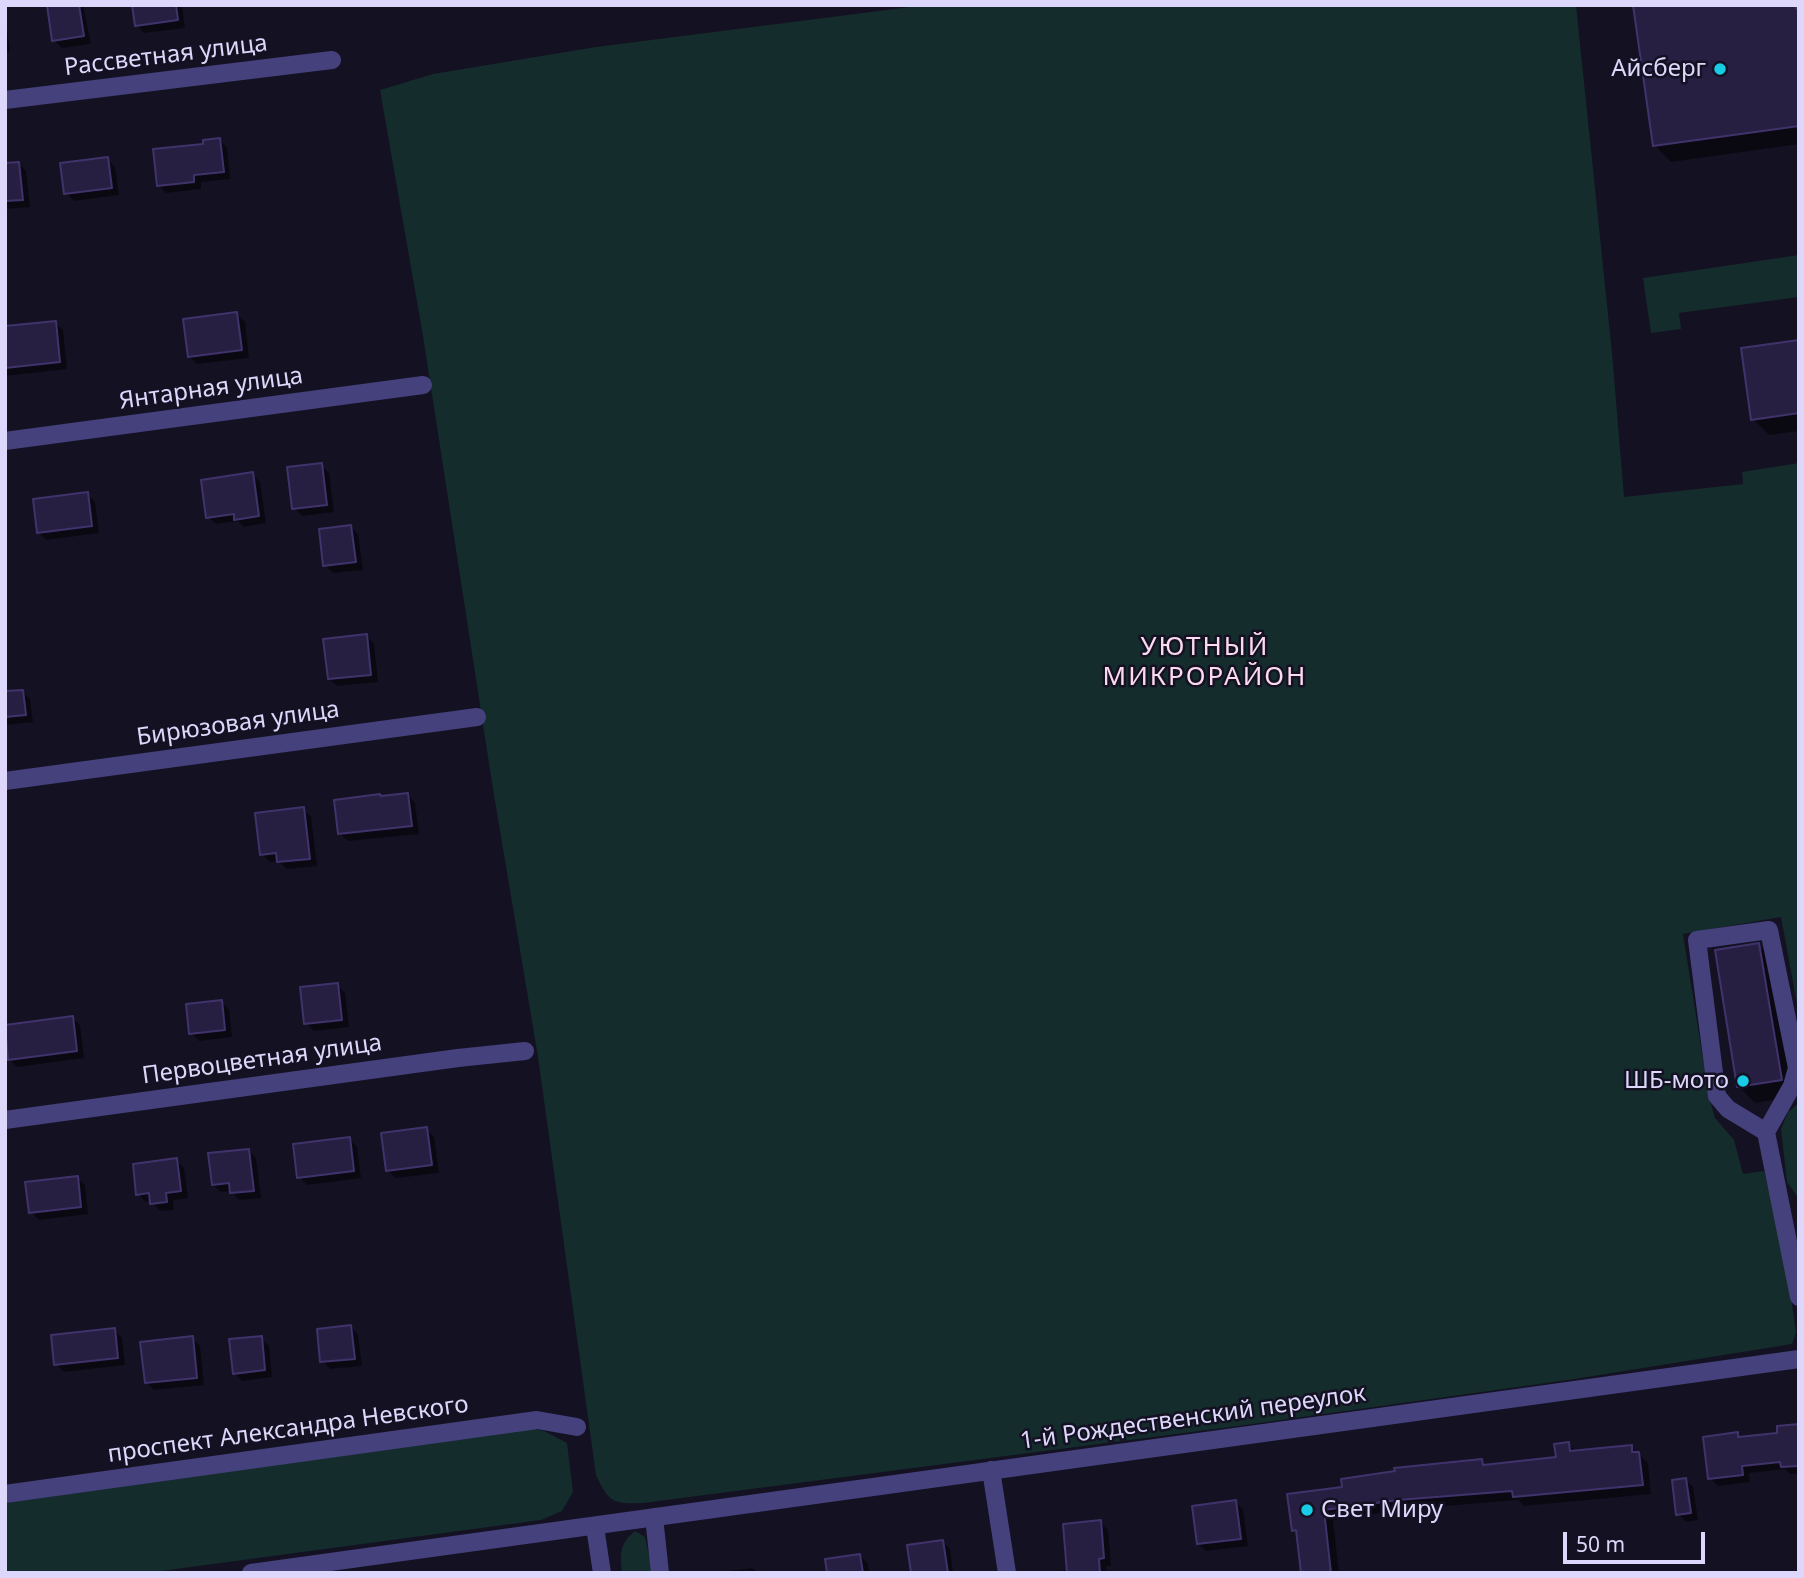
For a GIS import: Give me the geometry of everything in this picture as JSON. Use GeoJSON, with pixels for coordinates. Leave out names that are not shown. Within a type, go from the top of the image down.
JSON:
{"type":"FeatureCollection","features":[{"type":"Feature","properties":{"kind":"street","name":"Рассветная улица"},"geometry":{"type":"LineString","coordinates":[[5,100],[332,60]]}},
{"type":"Feature","properties":{"kind":"street","name":"Янтарная улица"},"geometry":{"type":"LineString","coordinates":[[5,441],[423,385]]}},
{"type":"Feature","properties":{"kind":"street","name":"Бирюзовая улица"},"geometry":{"type":"LineString","coordinates":[[5,781],[477,717]]}},
{"type":"Feature","properties":{"kind":"street"},"geometry":{"type":"LineString","coordinates":[[1766,1132],[1792,1086],[1797,1068],[1769,929],[1697,940],[1717,1096],[1728,1109],[1766,1132],[1790,1209],[1799,1297]]}},
{"type":"Feature","properties":{"kind":"street","name":"Первоцветная улица"},"geometry":{"type":"LineString","coordinates":[[5,1120],[525,1051]]}},
{"type":"Feature","properties":{"kind":"street","name":"1-й Рождественский переулок"},"geometry":{"type":"LineString","coordinates":[[251,1573],[1799,1359]]}},
{"type":"Feature","properties":{"kind":"street","name":"проспект Александра Невского"},"geometry":{"type":"LineString","coordinates":[[5,1494],[537,1420],[577,1427]]}},
{"type":"Feature","properties":{"kind":"street"},"geometry":{"type":"LineString","coordinates":[[991,1470],[1007,1573]]}},
{"type":"Feature","properties":{"kind":"street"},"geometry":{"type":"LineString","coordinates":[[654,1517],[660,1573]]}},
{"type":"Feature","properties":{"kind":"street"},"geometry":{"type":"LineString","coordinates":[[595,1527],[601,1573]]}},
{"type":"Feature","properties":{"kind":"green space"},"geometry":{"type":"Polygon","coordinates":[[[926,5],[1576,5],[1624,497],[1743,484],[1742,472],[1799,463],[1799,1015],[1781,917],[1683,934],[1709,1097],[1715,1118],[1734,1140],[1743,1174],[1764,1171],[1784,1250],[1796,1332],[1792,1344],[1575,1379],[1238,1426],[643,1503],[618,1502],[605,1491],[596,1475],[538,1057],[493,789],[423,336],[380,90],[433,74],[596,47],[926,5]]]}},
{"type":"Feature","properties":{"kind":"green space"},"geometry":{"type":"Polygon","coordinates":[[[1799,255],[1799,297],[1679,313],[1681,329],[1651,333],[1643,278],[1799,255]]]}},
{"type":"Feature","properties":{"kind":"green space"},"geometry":{"type":"Polygon","coordinates":[[[1799,1103],[1797,1196],[1787,1182],[1781,1129],[1788,1112],[1799,1103]]]}},
{"type":"Feature","properties":{"kind":"green space"},"geometry":{"type":"Polygon","coordinates":[[[530,1428],[544,1431],[567,1443],[573,1492],[562,1511],[541,1520],[146,1573],[5,1573],[5,1503],[530,1428]]]}},
{"type":"Feature","properties":{"kind":"green space"},"geometry":{"type":"Polygon","coordinates":[[[635,1531],[645,1537],[653,1573],[622,1573],[622,1550],[626,1540],[635,1531]]]}},
{"type":"Feature","properties":{"kind":"building"},"geometry":{"type":"Polygon","coordinates":[[[47,5],[79,5],[84,36],[52,41],[47,5]]]}},
{"type":"Feature","properties":{"kind":"building"},"geometry":{"type":"Polygon","coordinates":[[[132,5],[176,5],[178,20],[135,26],[132,5]]]}},
{"type":"Feature","properties":{"kind":"building","name":"Айсберг"},"geometry":{"type":"Polygon","coordinates":[[[1633,5],[1794,5],[1799,12],[1799,126],[1653,146],[1633,5]]]}},
{"type":"Feature","properties":{"kind":"building"},"geometry":{"type":"Polygon","coordinates":[[[220,138],[224,172],[194,175],[194,182],[157,186],[153,149],[203,144],[203,140],[220,138]]]}},
{"type":"Feature","properties":{"kind":"building"},"geometry":{"type":"Polygon","coordinates":[[[108,157],[112,188],[64,194],[60,163],[108,157]]]}},
{"type":"Feature","properties":{"kind":"building"},"geometry":{"type":"Polygon","coordinates":[[[19,162],[23,200],[5,201],[5,163],[19,162]]]}},
{"type":"Feature","properties":{"kind":"building"},"geometry":{"type":"Polygon","coordinates":[[[237,312],[242,350],[188,357],[183,319],[237,312]]]}},
{"type":"Feature","properties":{"kind":"building"},"geometry":{"type":"Polygon","coordinates":[[[56,321],[60,362],[5,368],[5,326],[56,321]]]}},
{"type":"Feature","properties":{"kind":"building"},"geometry":{"type":"Polygon","coordinates":[[[1799,340],[1799,413],[1751,420],[1741,348],[1799,340]]]}},
{"type":"Feature","properties":{"kind":"building"},"geometry":{"type":"Polygon","coordinates":[[[322,463],[327,505],[292,509],[287,467],[322,463]]]}},
{"type":"Feature","properties":{"kind":"building"},"geometry":{"type":"Polygon","coordinates":[[[253,472],[259,516],[234,520],[234,514],[206,518],[201,480],[253,472]]]}},
{"type":"Feature","properties":{"kind":"building"},"geometry":{"type":"Polygon","coordinates":[[[88,492],[92,526],[37,533],[33,499],[88,492]]]}},
{"type":"Feature","properties":{"kind":"building"},"geometry":{"type":"Polygon","coordinates":[[[351,525],[356,562],[323,566],[319,529],[351,525]]]}},
{"type":"Feature","properties":{"kind":"building"},"geometry":{"type":"Polygon","coordinates":[[[367,634],[371,675],[328,679],[323,639],[367,634]]]}},
{"type":"Feature","properties":{"kind":"building"},"geometry":{"type":"Polygon","coordinates":[[[23,690],[26,715],[5,717],[5,691],[23,690]]]}},
{"type":"Feature","properties":{"kind":"building"},"geometry":{"type":"Polygon","coordinates":[[[408,793],[412,826],[338,834],[334,800],[408,793]]]}},
{"type":"Feature","properties":{"kind":"building"},"geometry":{"type":"Polygon","coordinates":[[[304,807],[310,859],[277,862],[276,853],[260,855],[255,813],[304,807]]]}},
{"type":"Feature","properties":{"kind":"building"},"geometry":{"type":"Polygon","coordinates":[[[1759,943],[1782,1080],[1737,1087],[1715,950],[1759,943]]]}},
{"type":"Feature","properties":{"kind":"building"},"geometry":{"type":"Polygon","coordinates":[[[338,983],[342,1020],[304,1024],[300,987],[338,983]]]}},
{"type":"Feature","properties":{"kind":"building"},"geometry":{"type":"Polygon","coordinates":[[[222,1000],[225,1030],[189,1034],[186,1004],[222,1000]]]}},
{"type":"Feature","properties":{"kind":"building"},"geometry":{"type":"Polygon","coordinates":[[[73,1016],[77,1051],[8,1060],[5,1025],[73,1016]]]}},
{"type":"Feature","properties":{"kind":"building"},"geometry":{"type":"Polygon","coordinates":[[[427,1127],[432,1165],[386,1171],[381,1133],[427,1127]]]}},
{"type":"Feature","properties":{"kind":"building"},"geometry":{"type":"Polygon","coordinates":[[[350,1137],[354,1171],[297,1178],[293,1144],[350,1137]]]}},
{"type":"Feature","properties":{"kind":"building"},"geometry":{"type":"Polygon","coordinates":[[[249,1149],[254,1191],[230,1193],[229,1183],[212,1185],[208,1153],[249,1149]]]}},
{"type":"Feature","properties":{"kind":"building"},"geometry":{"type":"Polygon","coordinates":[[[177,1158],[181,1191],[166,1193],[167,1202],[150,1204],[149,1193],[136,1195],[133,1164],[177,1158]]]}},
{"type":"Feature","properties":{"kind":"building"},"geometry":{"type":"Polygon","coordinates":[[[78,1176],[81,1207],[29,1213],[25,1182],[78,1176]]]}},
{"type":"Feature","properties":{"kind":"building"},"geometry":{"type":"Polygon","coordinates":[[[351,1325],[355,1359],[320,1362],[317,1329],[351,1325]]]}},
{"type":"Feature","properties":{"kind":"building"},"geometry":{"type":"Polygon","coordinates":[[[115,1328],[118,1358],[54,1365],[51,1335],[115,1328]]]}},
{"type":"Feature","properties":{"kind":"building"},"geometry":{"type":"Polygon","coordinates":[[[193,1336],[197,1378],[145,1383],[140,1342],[193,1336]]]}},
{"type":"Feature","properties":{"kind":"building"},"geometry":{"type":"Polygon","coordinates":[[[262,1336],[265,1370],[233,1374],[229,1339],[262,1336]]]}},
{"type":"Feature","properties":{"kind":"building"},"geometry":{"type":"Polygon","coordinates":[[[1799,1424],[1799,1466],[1781,1467],[1780,1462],[1742,1466],[1743,1475],[1708,1479],[1703,1437],[1738,1432],[1738,1437],[1777,1433],[1777,1426],[1799,1424]]]}},
{"type":"Feature","properties":{"kind":"building"},"geometry":{"type":"Polygon","coordinates":[[[1569,1442],[1570,1451],[1632,1445],[1632,1452],[1639,1452],[1643,1485],[1513,1497],[1512,1491],[1398,1500],[1324,1510],[1331,1573],[1301,1573],[1296,1530],[1292,1531],[1287,1494],[1342,1487],[1341,1479],[1395,1471],[1394,1468],[1482,1459],[1483,1465],[1556,1457],[1554,1444],[1569,1442]]]}},
{"type":"Feature","properties":{"kind":"building"},"geometry":{"type":"Polygon","coordinates":[[[1686,1478],[1691,1513],[1676,1515],[1672,1480],[1686,1478]]]}},
{"type":"Feature","properties":{"kind":"building"},"geometry":{"type":"Polygon","coordinates":[[[1236,1500],[1241,1539],[1197,1544],[1192,1506],[1236,1500]]]}},
{"type":"Feature","properties":{"kind":"building"},"geometry":{"type":"Polygon","coordinates":[[[1101,1520],[1104,1558],[1099,1559],[1100,1573],[1067,1573],[1063,1524],[1101,1520]]]}},
{"type":"Feature","properties":{"kind":"building"},"geometry":{"type":"Polygon","coordinates":[[[943,1540],[948,1573],[911,1573],[907,1545],[943,1540]]]}},
{"type":"Feature","properties":{"kind":"building"},"geometry":{"type":"Polygon","coordinates":[[[860,1554],[863,1573],[827,1573],[825,1559],[860,1554]]]}},
{"type":"Feature","properties":{"kind":"place","name":"Айсберг"},"geometry":{"type":"Point","coordinates":[1720,69]}},
{"type":"Feature","properties":{"kind":"place","name":"ШБ-мото"},"geometry":{"type":"Point","coordinates":[1743,1081]}},
{"type":"Feature","properties":{"kind":"place","name":"Свет Миру"},"geometry":{"type":"Point","coordinates":[1307,1510]}},
{"type":"Feature","properties":{"kind":"district","name":"УЮТНЫЙ МИКРОРАЙОН"},"geometry":{"type":"Point","coordinates":[1205,663]}}]}
